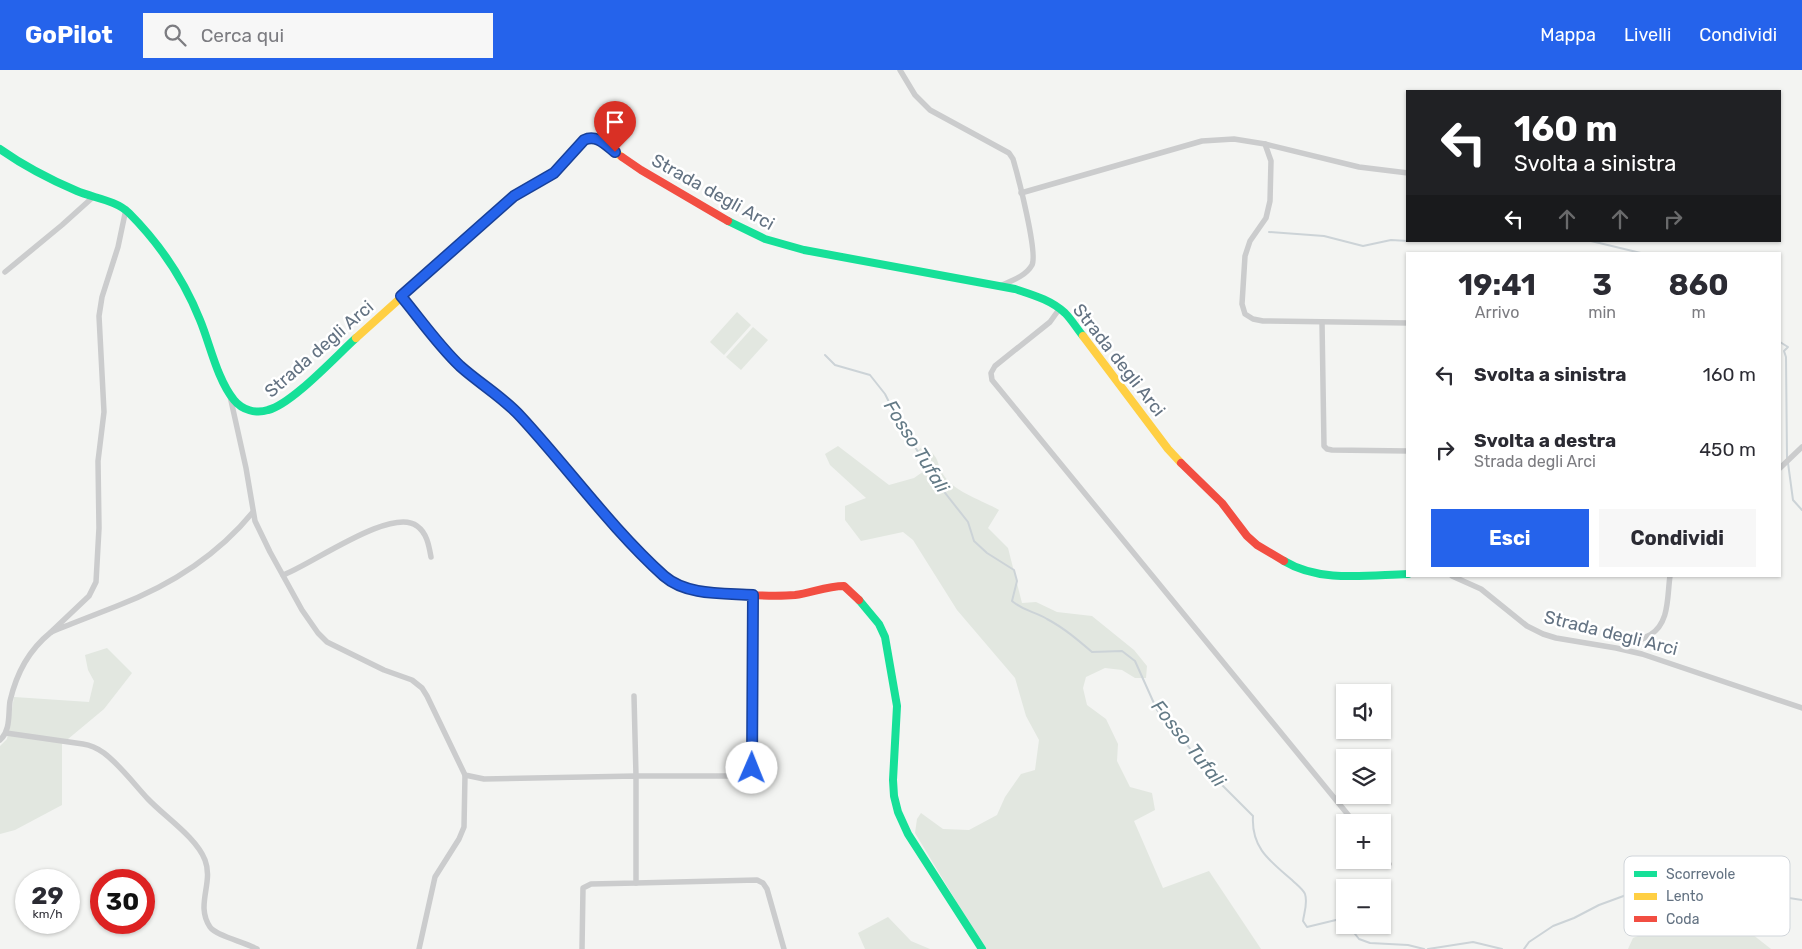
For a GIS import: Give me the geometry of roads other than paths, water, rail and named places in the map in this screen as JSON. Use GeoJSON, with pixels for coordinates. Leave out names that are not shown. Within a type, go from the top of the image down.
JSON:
{"type":"FeatureCollection","features":[{"type":"Feature","properties":{"kind":"street"},"geometry":{"type":"LineString","coordinates":[[900,70],[915,95],[926,107],[1010,155],[1014,162],[1032,240],[1034,260],[1025,273],[1000,286]]}},
{"type":"Feature","properties":{"kind":"street","name":"Strada degli Arci"},"geometry":{"type":"LineString","coordinates":[[230,396],[238,404],[250,410],[267,412],[277,409],[514,196],[554,173],[579,144],[590,137],[597,139],[635,166],[733,223],[770,241],[804,250],[1000,286],[1035,295],[1060,308],[1068,316],[1168,450],[1222,504],[1247,536],[1257,545],[1292,566],[1320,574],[1354,576],[1406,574]]}},
{"type":"Feature","properties":{"kind":"street"},"geometry":{"type":"LineString","coordinates":[[1021,193],[1202,142],[1234,139],[1265,144],[1360,167],[1406,173]]}},
{"type":"Feature","properties":{"kind":"street"},"geometry":{"type":"LineString","coordinates":[[1265,144],[1271,161],[1269,206],[1264,221],[1250,241],[1246,253],[1243,310],[1247,316],[1257,320],[1406,323]]}},
{"type":"Feature","properties":{"kind":"street"},"geometry":{"type":"LineString","coordinates":[[0,149],[34,171],[92,198],[126,209],[156,244],[173,270],[200,320],[230,396],[248,477],[253,512],[264,541],[302,610],[318,633],[327,642],[380,668],[412,680],[422,688],[430,700],[465,775],[464,827],[459,839],[435,877],[419,949]]}},
{"type":"Feature","properties":{"kind":"street"},"geometry":{"type":"LineString","coordinates":[[5,272],[92,198]]}},
{"type":"Feature","properties":{"kind":"street"},"geometry":{"type":"LineString","coordinates":[[0,740],[6,733],[11,697],[20,672],[33,651],[89,596],[96,582],[99,528],[98,461],[104,407],[99,316],[102,297],[118,247],[126,209]]}},
{"type":"Feature","properties":{"kind":"street"},"geometry":{"type":"LineString","coordinates":[[401,296],[450,356],[517,412],[595,503],[664,576],[675,584],[688,589],[753,595],[795,595],[836,586],[844,586],[852,592],[880,626],[885,637],[897,706],[893,780],[897,809],[904,827],[982,949]]}},
{"type":"Feature","properties":{"kind":"street"},"geometry":{"type":"LineString","coordinates":[[1060,308],[1050,322],[995,366],[991,373],[992,380],[1347,814]]}},
{"type":"Feature","properties":{"kind":"street"},"geometry":{"type":"LineString","coordinates":[[1322,322],[1324,446],[1332,450],[1406,451]]}},
{"type":"Feature","properties":{"kind":"street"},"geometry":{"type":"LineString","coordinates":[[1781,467],[1802,448]]}},
{"type":"Feature","properties":{"kind":"street"},"geometry":{"type":"LineString","coordinates":[[51,632],[127,602],[171,581],[198,563],[230,537],[253,512]]}},
{"type":"Feature","properties":{"kind":"street"},"geometry":{"type":"LineString","coordinates":[[283,575],[361,535],[381,526],[399,521],[412,522],[421,529],[427,540],[431,557]]}},
{"type":"Feature","properties":{"kind":"street","name":"Strada degli Arci"},"geometry":{"type":"LineString","coordinates":[[1454,577],[1481,589],[1527,626],[1539,632],[1556,638],[1622,649],[1802,708]]}},
{"type":"Feature","properties":{"kind":"street"},"geometry":{"type":"LineString","coordinates":[[1622,649],[1652,634],[1659,627],[1666,609],[1670,577]]}},
{"type":"Feature","properties":{"kind":"street"},"geometry":{"type":"LineString","coordinates":[[465,775],[484,779],[715,774],[742,776],[750,772],[752,767],[753,595]]}},
{"type":"Feature","properties":{"kind":"street"},"geometry":{"type":"LineString","coordinates":[[634,696],[636,883]]}},
{"type":"Feature","properties":{"kind":"street"},"geometry":{"type":"LineString","coordinates":[[6,733],[87,744],[108,756],[156,807],[190,839],[203,856],[207,874],[203,909],[204,917],[211,929],[218,934],[238,940],[257,949]]}},
{"type":"Feature","properties":{"kind":"street"},"geometry":{"type":"LineString","coordinates":[[582,949],[583,888],[591,884],[756,880],[761,882],[767,889],[784,949]]}},
{"type":"Feature","properties":{"kind":"waterway"},"geometry":{"type":"LineString","coordinates":[[1269,232],[1324,236],[1363,246],[1391,240],[1406,241]]}},
{"type":"Feature","properties":{"kind":"waterway"},"geometry":{"type":"LineString","coordinates":[[1595,242],[1637,252]]}},
{"type":"Feature","properties":{"kind":"waterway"},"geometry":{"type":"LineString","coordinates":[[1781,343],[1788,347],[1784,351],[1786,357],[1787,459]]}},
{"type":"Feature","properties":{"kind":"waterway","name":"Fosso Tufali"},"geometry":{"type":"LineString","coordinates":[[825,355],[835,365],[870,375],[885,394],[897,418],[938,484],[968,522],[974,541],[987,553],[1014,570],[1017,581],[1012,601],[1059,626],[1092,652],[1122,651],[1135,661],[1157,710],[1175,729],[1204,767],[1253,816],[1255,837],[1264,853],[1269,860],[1304,892],[1306,908],[1303,921],[1307,927],[1336,920]]}},
{"type":"Feature","properties":{"kind":"waterway"},"geometry":{"type":"LineString","coordinates":[[1788,463],[1793,500],[1802,510]]}},
{"type":"Feature","properties":{"kind":"waterway","name":"Fosso Tufali"},"geometry":{"type":"LineString","coordinates":[[1524,949],[1529,942],[1553,926],[1624,896]]}},
{"type":"Feature","properties":{"kind":"waterway","name":"Fosso Tufali"},"geometry":{"type":"LineString","coordinates":[[1790,898],[1802,900]]}},
{"type":"Feature","properties":{"kind":"waterway","name":"Fosso Tufali"},"geometry":{"type":"LineString","coordinates":[[1355,934],[1359,939],[1370,943],[1408,945],[1424,949]]}},
{"type":"Feature","properties":{"kind":"waterway","name":"Fosso Tufali"},"geometry":{"type":"LineString","coordinates":[[1428,949],[1473,942],[1502,949]]}}]}
